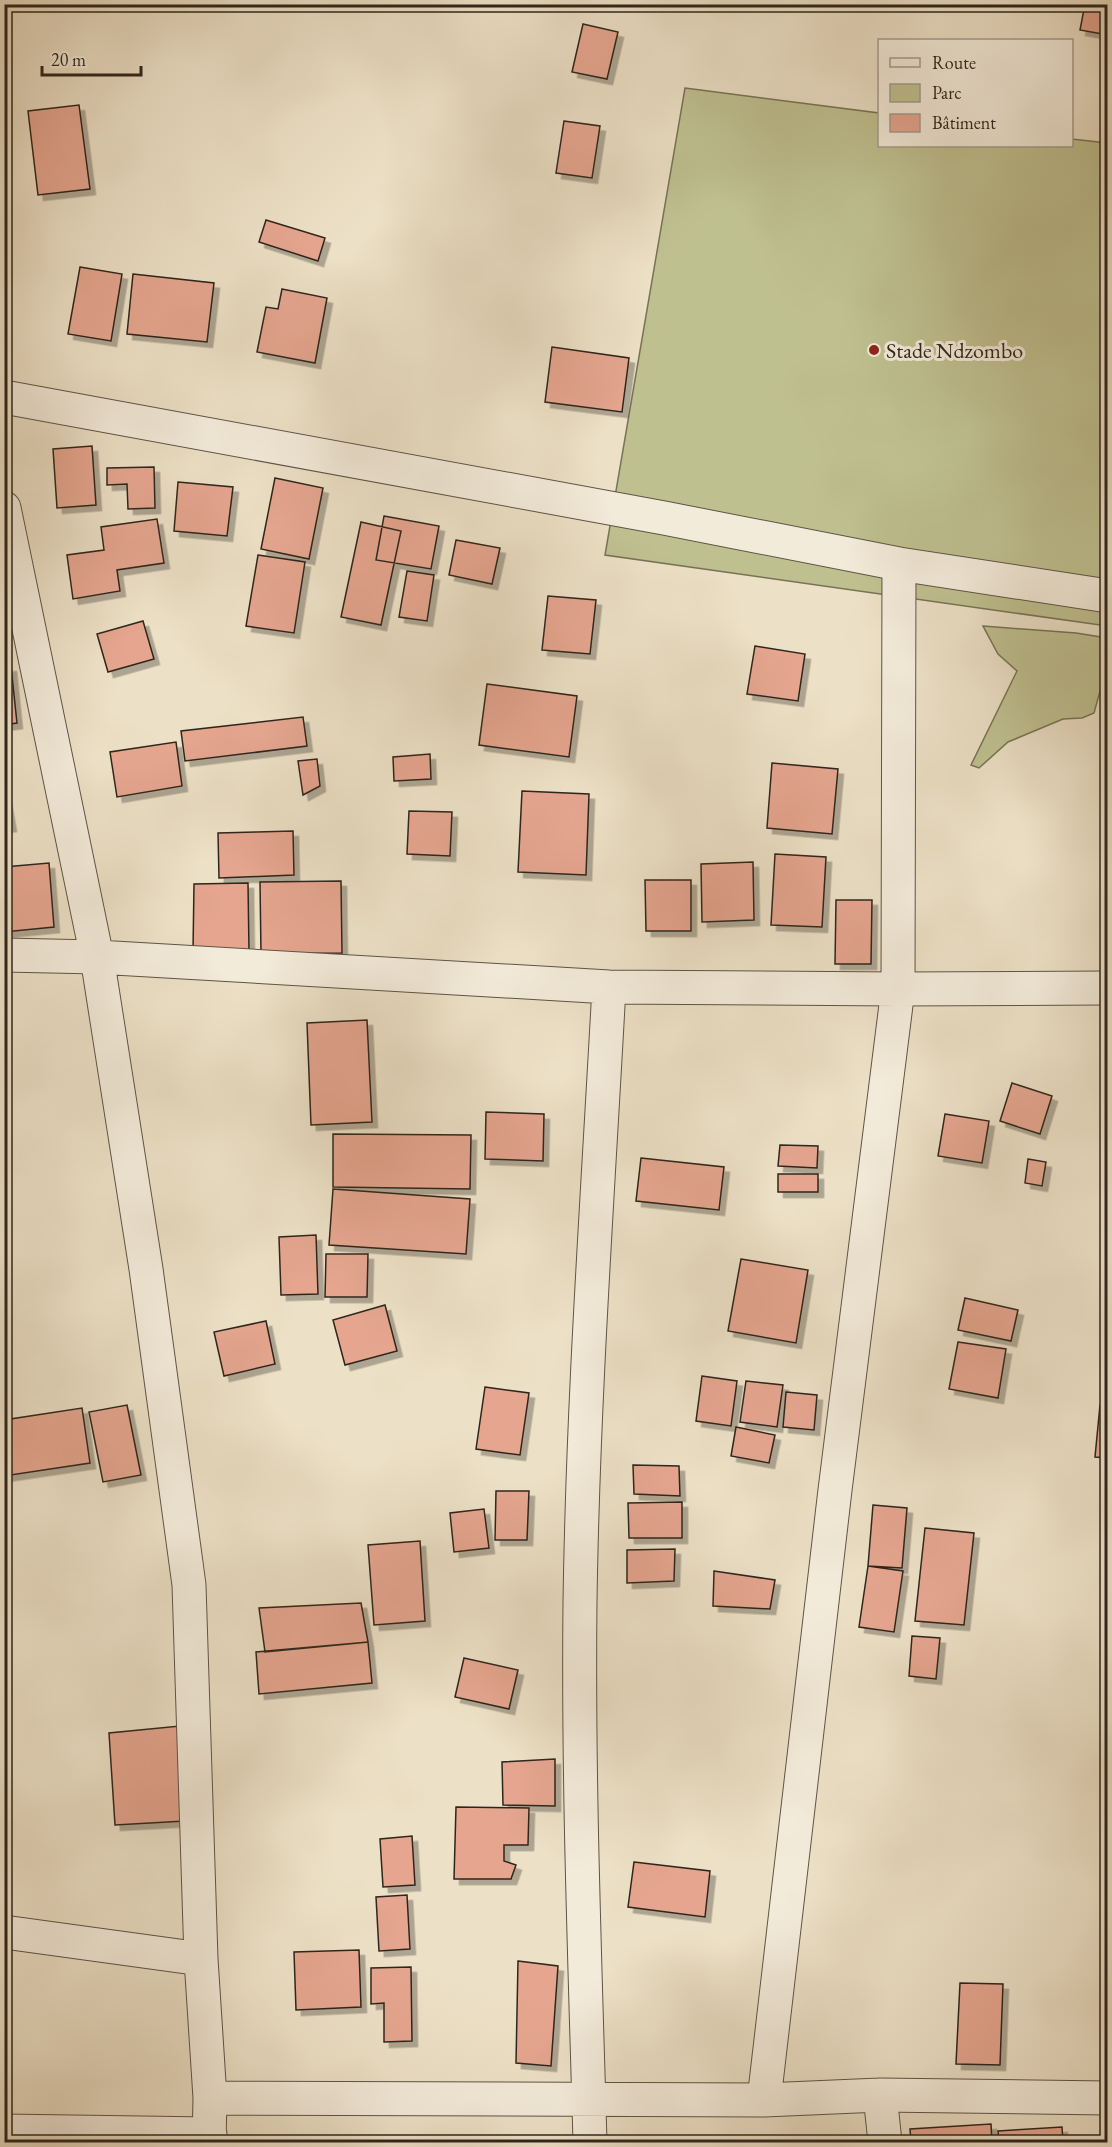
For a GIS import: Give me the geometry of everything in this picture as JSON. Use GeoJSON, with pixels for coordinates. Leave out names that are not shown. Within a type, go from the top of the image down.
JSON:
{"type":"FeatureCollection","features":[{"type":"Feature","properties":{"kind":"street"},"geometry":{"type":"LineString","coordinates":[[4,397],[652,515],[899,564],[1107,596]]}},
{"type":"Feature","properties":{"kind":"street"},"geometry":{"type":"LineString","coordinates":[[4,508],[96,957],[146,1269],[189,1585],[201,1959],[210,2098],[209,2138],[4,2131]]}},
{"type":"Feature","properties":{"kind":"street"},"geometry":{"type":"LineString","coordinates":[[764,2100],[836,1478],[898,989],[899,564]]}},
{"type":"Feature","properties":{"kind":"street"},"geometry":{"type":"LineString","coordinates":[[4,955],[96,957],[609,987],[1107,988]]}},
{"type":"Feature","properties":{"kind":"street"},"geometry":{"type":"LineString","coordinates":[[590,2142],[582,1810],[580,1603],[585,1422],[609,987]]}},
{"type":"Feature","properties":{"kind":"street"},"geometry":{"type":"LineString","coordinates":[[4,1932],[201,1959]]}},
{"type":"Feature","properties":{"kind":"street"},"geometry":{"type":"LineString","coordinates":[[210,2098],[764,2100],[880,2095],[1107,2098]]}},
{"type":"Feature","properties":{"kind":"street"},"geometry":{"type":"LineString","coordinates":[[880,2095],[885,2142]]}},
{"type":"Feature","properties":{"kind":"green space","name":"Stade Ndzombo"},"geometry":{"type":"Polygon","coordinates":[[[685,88],[878,113],[878,147],[1073,147],[1073,139],[1107,143],[1107,626],[605,555],[685,88]]]}},
{"type":"Feature","properties":{"kind":"green space"},"geometry":{"type":"Polygon","coordinates":[[[983,626],[1076,633],[1107,638],[1107,666],[1094,713],[1082,718],[1063,719],[1008,742],[979,768],[971,765],[1017,671],[998,654],[983,626]]]}},
{"type":"Feature","properties":{"kind":"building"},"geometry":{"type":"Polygon","coordinates":[[[1085,4],[1108,4],[1108,35],[1080,30],[1085,4]]]}},
{"type":"Feature","properties":{"kind":"building"},"geometry":{"type":"Polygon","coordinates":[[[583,24],[618,32],[607,79],[572,72],[583,24]]]}},
{"type":"Feature","properties":{"kind":"building"},"geometry":{"type":"Polygon","coordinates":[[[79,105],[90,189],[38,195],[28,111],[79,105]]]}},
{"type":"Feature","properties":{"kind":"building"},"geometry":{"type":"Polygon","coordinates":[[[564,121],[600,126],[592,178],[556,173],[564,121]]]}},
{"type":"Feature","properties":{"kind":"building"},"geometry":{"type":"Polygon","coordinates":[[[266,220],[325,238],[318,261],[259,242],[266,220]]]}},
{"type":"Feature","properties":{"kind":"building"},"geometry":{"type":"Polygon","coordinates":[[[80,267],[122,274],[111,341],[68,334],[80,267]]]}},
{"type":"Feature","properties":{"kind":"building"},"geometry":{"type":"Polygon","coordinates":[[[133,274],[214,283],[207,342],[127,334],[133,274]]]}},
{"type":"Feature","properties":{"kind":"building"},"geometry":{"type":"Polygon","coordinates":[[[282,289],[327,298],[315,363],[257,352],[266,307],[278,309],[282,289]]]}},
{"type":"Feature","properties":{"kind":"building"},"geometry":{"type":"Polygon","coordinates":[[[552,347],[629,358],[622,412],[545,402],[552,347]]]}},
{"type":"Feature","properties":{"kind":"building"},"geometry":{"type":"Polygon","coordinates":[[[92,446],[96,505],[57,508],[53,449],[92,446]]]}},
{"type":"Feature","properties":{"kind":"building"},"geometry":{"type":"Polygon","coordinates":[[[154,467],[155,508],[128,509],[127,484],[107,485],[107,468],[154,467]]]}},
{"type":"Feature","properties":{"kind":"building"},"geometry":{"type":"Polygon","coordinates":[[[275,478],[323,488],[309,559],[261,549],[275,478]]]}},
{"type":"Feature","properties":{"kind":"building"},"geometry":{"type":"Polygon","coordinates":[[[178,482],[233,487],[227,536],[174,531],[178,482]]]}},
{"type":"Feature","properties":{"kind":"building"},"geometry":{"type":"Polygon","coordinates":[[[384,516],[439,526],[431,569],[376,560],[384,516]]]}},
{"type":"Feature","properties":{"kind":"building"},"geometry":{"type":"Polygon","coordinates":[[[157,519],[164,563],[117,570],[120,591],[73,599],[67,555],[104,550],[101,527],[157,519]]]}},
{"type":"Feature","properties":{"kind":"building"},"geometry":{"type":"Polygon","coordinates":[[[361,522],[401,531],[381,625],[341,617],[361,522]]]}},
{"type":"Feature","properties":{"kind":"building"},"geometry":{"type":"Polygon","coordinates":[[[456,540],[500,548],[492,584],[449,575],[456,540]]]}},
{"type":"Feature","properties":{"kind":"building"},"geometry":{"type":"Polygon","coordinates":[[[258,555],[305,562],[294,633],[246,626],[258,555]]]}},
{"type":"Feature","properties":{"kind":"building"},"geometry":{"type":"Polygon","coordinates":[[[407,571],[434,575],[427,621],[399,617],[407,571]]]}},
{"type":"Feature","properties":{"kind":"building"},"geometry":{"type":"Polygon","coordinates":[[[548,596],[596,600],[590,654],[542,650],[548,596]]]}},
{"type":"Feature","properties":{"kind":"building"},"geometry":{"type":"Polygon","coordinates":[[[143,621],[154,659],[108,672],[97,634],[143,621]]]}},
{"type":"Feature","properties":{"kind":"building"},"geometry":{"type":"Polygon","coordinates":[[[755,646],[805,654],[798,701],[747,694],[755,646]]]}},
{"type":"Feature","properties":{"kind":"building"},"geometry":{"type":"Polygon","coordinates":[[[11,666],[17,723],[4,725],[4,667],[11,666]]]}},
{"type":"Feature","properties":{"kind":"building"},"geometry":{"type":"Polygon","coordinates":[[[487,684],[577,696],[569,757],[479,745],[487,684]]]}},
{"type":"Feature","properties":{"kind":"building"},"geometry":{"type":"Polygon","coordinates":[[[303,717],[307,746],[185,761],[181,731],[303,717]]]}},
{"type":"Feature","properties":{"kind":"building"},"geometry":{"type":"Polygon","coordinates":[[[176,742],[182,786],[117,797],[110,752],[176,742]]]}},
{"type":"Feature","properties":{"kind":"building"},"geometry":{"type":"Polygon","coordinates":[[[430,754],[431,779],[394,781],[393,757],[430,754]]]}},
{"type":"Feature","properties":{"kind":"building"},"geometry":{"type":"Polygon","coordinates":[[[317,759],[320,786],[303,795],[298,761],[317,759]]]}},
{"type":"Feature","properties":{"kind":"building"},"geometry":{"type":"Polygon","coordinates":[[[772,763],[838,769],[832,834],[767,828],[772,763]]]}},
{"type":"Feature","properties":{"kind":"building"},"geometry":{"type":"Polygon","coordinates":[[[4,787],[11,826],[4,827],[4,787]]]}},
{"type":"Feature","properties":{"kind":"building"},"geometry":{"type":"Polygon","coordinates":[[[522,791],[589,794],[586,875],[518,872],[522,791]]]}},
{"type":"Feature","properties":{"kind":"building"},"geometry":{"type":"Polygon","coordinates":[[[409,811],[452,812],[450,856],[407,854],[409,811]]]}},
{"type":"Feature","properties":{"kind":"building"},"geometry":{"type":"Polygon","coordinates":[[[293,831],[294,875],[219,878],[218,833],[293,831]]]}},
{"type":"Feature","properties":{"kind":"building"},"geometry":{"type":"Polygon","coordinates":[[[775,854],[826,857],[822,927],[771,925],[775,854]]]}},
{"type":"Feature","properties":{"kind":"building"},"geometry":{"type":"Polygon","coordinates":[[[753,862],[754,920],[702,922],[701,864],[753,862]]]}},
{"type":"Feature","properties":{"kind":"building"},"geometry":{"type":"Polygon","coordinates":[[[49,863],[54,927],[4,932],[4,867],[49,863]]]}},
{"type":"Feature","properties":{"kind":"building"},"geometry":{"type":"Polygon","coordinates":[[[645,880],[691,880],[691,931],[646,931],[645,880]]]}},
{"type":"Feature","properties":{"kind":"building"},"geometry":{"type":"Polygon","coordinates":[[[341,881],[342,953],[261,954],[260,882],[341,881]]]}},
{"type":"Feature","properties":{"kind":"building"},"geometry":{"type":"Polygon","coordinates":[[[248,883],[249,951],[193,951],[194,884],[248,883]]]}},
{"type":"Feature","properties":{"kind":"building"},"geometry":{"type":"Polygon","coordinates":[[[836,900],[872,900],[871,964],[835,964],[836,900]]]}},
{"type":"Feature","properties":{"kind":"building"},"geometry":{"type":"Polygon","coordinates":[[[367,1020],[372,1122],[311,1125],[307,1023],[367,1020]]]}},
{"type":"Feature","properties":{"kind":"building"},"geometry":{"type":"Polygon","coordinates":[[[1012,1083],[1052,1096],[1040,1134],[1000,1121],[1012,1083]]]}},
{"type":"Feature","properties":{"kind":"building"},"geometry":{"type":"Polygon","coordinates":[[[486,1112],[544,1114],[543,1161],[485,1159],[486,1112]]]}},
{"type":"Feature","properties":{"kind":"building"},"geometry":{"type":"Polygon","coordinates":[[[945,1114],[989,1121],[982,1163],[938,1156],[945,1114]]]}},
{"type":"Feature","properties":{"kind":"building"},"geometry":{"type":"Polygon","coordinates":[[[333,1134],[471,1135],[470,1189],[333,1187],[333,1134]]]}},
{"type":"Feature","properties":{"kind":"building"},"geometry":{"type":"Polygon","coordinates":[[[780,1145],[818,1146],[817,1168],[778,1166],[780,1145]]]}},
{"type":"Feature","properties":{"kind":"building"},"geometry":{"type":"Polygon","coordinates":[[[641,1158],[724,1167],[719,1210],[636,1201],[641,1158]]]}},
{"type":"Feature","properties":{"kind":"building"},"geometry":{"type":"Polygon","coordinates":[[[1028,1159],[1046,1162],[1042,1186],[1025,1183],[1028,1159]]]}},
{"type":"Feature","properties":{"kind":"building"},"geometry":{"type":"Polygon","coordinates":[[[778,1174],[818,1174],[818,1192],[778,1192],[778,1174]]]}},
{"type":"Feature","properties":{"kind":"building"},"geometry":{"type":"Polygon","coordinates":[[[333,1189],[470,1199],[466,1254],[329,1245],[333,1189]]]}},
{"type":"Feature","properties":{"kind":"building"},"geometry":{"type":"Polygon","coordinates":[[[316,1235],[318,1294],[281,1295],[279,1237],[316,1235]]]}},
{"type":"Feature","properties":{"kind":"building"},"geometry":{"type":"Polygon","coordinates":[[[326,1254],[368,1254],[367,1297],[325,1297],[326,1254]]]}},
{"type":"Feature","properties":{"kind":"building"},"geometry":{"type":"Polygon","coordinates":[[[741,1259],[808,1270],[796,1343],[728,1331],[741,1259]]]}},
{"type":"Feature","properties":{"kind":"building"},"geometry":{"type":"Polygon","coordinates":[[[965,1298],[1018,1310],[1011,1341],[958,1330],[965,1298]]]}},
{"type":"Feature","properties":{"kind":"building"},"geometry":{"type":"Polygon","coordinates":[[[385,1305],[397,1351],[345,1365],[333,1320],[385,1305]]]}},
{"type":"Feature","properties":{"kind":"building"},"geometry":{"type":"Polygon","coordinates":[[[266,1321],[275,1364],[224,1376],[214,1332],[266,1321]]]}},
{"type":"Feature","properties":{"kind":"building"},"geometry":{"type":"Polygon","coordinates":[[[958,1342],[1006,1349],[998,1398],[949,1389],[958,1342]]]}},
{"type":"Feature","properties":{"kind":"building"},"geometry":{"type":"Polygon","coordinates":[[[702,1376],[737,1381],[731,1426],[696,1421],[702,1376]]]}},
{"type":"Feature","properties":{"kind":"building"},"geometry":{"type":"Polygon","coordinates":[[[746,1381],[783,1385],[777,1427],[740,1422],[746,1381]]]}},
{"type":"Feature","properties":{"kind":"building"},"geometry":{"type":"Polygon","coordinates":[[[485,1387],[529,1393],[520,1455],[476,1449],[485,1387]]]}},
{"type":"Feature","properties":{"kind":"building"},"geometry":{"type":"Polygon","coordinates":[[[786,1392],[817,1395],[814,1430],[783,1427],[786,1392]]]}},
{"type":"Feature","properties":{"kind":"building"},"geometry":{"type":"Polygon","coordinates":[[[127,1405],[141,1475],[103,1482],[89,1412],[127,1405]]]}},
{"type":"Feature","properties":{"kind":"building"},"geometry":{"type":"Polygon","coordinates":[[[1100,1405],[1108,1406],[1108,1458],[1095,1457],[1100,1405]]]}},
{"type":"Feature","properties":{"kind":"building"},"geometry":{"type":"Polygon","coordinates":[[[82,1408],[90,1463],[4,1476],[4,1420],[82,1408]]]}},
{"type":"Feature","properties":{"kind":"building"},"geometry":{"type":"Polygon","coordinates":[[[736,1427],[775,1435],[769,1463],[731,1456],[736,1427]]]}},
{"type":"Feature","properties":{"kind":"building"},"geometry":{"type":"Polygon","coordinates":[[[633,1465],[679,1466],[680,1496],[634,1494],[633,1465]]]}},
{"type":"Feature","properties":{"kind":"building"},"geometry":{"type":"Polygon","coordinates":[[[496,1491],[529,1491],[527,1540],[495,1540],[496,1491]]]}},
{"type":"Feature","properties":{"kind":"building"},"geometry":{"type":"Polygon","coordinates":[[[682,1502],[682,1538],[629,1538],[628,1503],[682,1502]]]}},
{"type":"Feature","properties":{"kind":"building"},"geometry":{"type":"Polygon","coordinates":[[[873,1505],[907,1508],[902,1568],[868,1566],[873,1505]]]}},
{"type":"Feature","properties":{"kind":"building"},"geometry":{"type":"Polygon","coordinates":[[[484,1509],[489,1548],[454,1552],[450,1513],[484,1509]]]}},
{"type":"Feature","properties":{"kind":"building"},"geometry":{"type":"Polygon","coordinates":[[[925,1528],[974,1533],[964,1625],[915,1621],[925,1528]]]}},
{"type":"Feature","properties":{"kind":"building"},"geometry":{"type":"Polygon","coordinates":[[[420,1541],[425,1621],[374,1625],[368,1545],[420,1541]]]}},
{"type":"Feature","properties":{"kind":"building"},"geometry":{"type":"Polygon","coordinates":[[[675,1549],[674,1581],[627,1583],[627,1550],[675,1549]]]}},
{"type":"Feature","properties":{"kind":"building"},"geometry":{"type":"Polygon","coordinates":[[[868,1566],[903,1571],[894,1632],[859,1627],[868,1566]]]}},
{"type":"Feature","properties":{"kind":"building"},"geometry":{"type":"Polygon","coordinates":[[[714,1571],[775,1580],[770,1609],[713,1606],[714,1571]]]}},
{"type":"Feature","properties":{"kind":"building"},"geometry":{"type":"Polygon","coordinates":[[[361,1603],[368,1642],[265,1652],[259,1608],[361,1603]]]}},
{"type":"Feature","properties":{"kind":"building"},"geometry":{"type":"Polygon","coordinates":[[[912,1636],[940,1638],[936,1679],[909,1676],[912,1636]]]}},
{"type":"Feature","properties":{"kind":"building"},"geometry":{"type":"Polygon","coordinates":[[[368,1642],[372,1683],[259,1694],[256,1652],[368,1642]]]}},
{"type":"Feature","properties":{"kind":"building"},"geometry":{"type":"Polygon","coordinates":[[[464,1658],[518,1670],[509,1709],[455,1697],[464,1658]]]}},
{"type":"Feature","properties":{"kind":"building"},"geometry":{"type":"Polygon","coordinates":[[[180,1726],[185,1821],[115,1825],[109,1733],[180,1726]]]}},
{"type":"Feature","properties":{"kind":"building"},"geometry":{"type":"Polygon","coordinates":[[[555,1759],[555,1806],[503,1805],[502,1762],[555,1759]]]}},
{"type":"Feature","properties":{"kind":"building"},"geometry":{"type":"Polygon","coordinates":[[[456,1807],[529,1808],[528,1845],[504,1845],[504,1861],[516,1865],[511,1879],[454,1879],[456,1807]]]}},
{"type":"Feature","properties":{"kind":"building"},"geometry":{"type":"Polygon","coordinates":[[[412,1836],[415,1885],[383,1887],[380,1839],[412,1836]]]}},
{"type":"Feature","properties":{"kind":"building"},"geometry":{"type":"Polygon","coordinates":[[[634,1862],[710,1871],[705,1917],[628,1907],[634,1862]]]}},
{"type":"Feature","properties":{"kind":"building"},"geometry":{"type":"Polygon","coordinates":[[[407,1895],[410,1949],[379,1951],[376,1897],[407,1895]]]}},
{"type":"Feature","properties":{"kind":"building"},"geometry":{"type":"Polygon","coordinates":[[[359,1950],[361,2007],[296,2010],[294,1952],[359,1950]]]}},
{"type":"Feature","properties":{"kind":"building"},"geometry":{"type":"Polygon","coordinates":[[[518,1961],[558,1966],[551,2066],[516,2063],[518,1961]]]}},
{"type":"Feature","properties":{"kind":"building"},"geometry":{"type":"Polygon","coordinates":[[[411,1967],[412,2041],[384,2042],[384,2003],[371,2004],[371,1968],[411,1967]]]}},
{"type":"Feature","properties":{"kind":"building"},"geometry":{"type":"Polygon","coordinates":[[[960,1983],[1003,1984],[1000,2065],[956,2064],[960,1983]]]}},
{"type":"Feature","properties":{"kind":"building"},"geometry":{"type":"Polygon","coordinates":[[[991,2124],[992,2142],[911,2142],[910,2129],[991,2124]]]}},
{"type":"Feature","properties":{"kind":"building"},"geometry":{"type":"Polygon","coordinates":[[[1062,2127],[1063,2142],[999,2142],[998,2131],[1062,2127]]]}},
{"type":"Feature","properties":{"kind":"place","name":"Stade Ndzombo"},"geometry":{"type":"Point","coordinates":[874,350]}}]}
